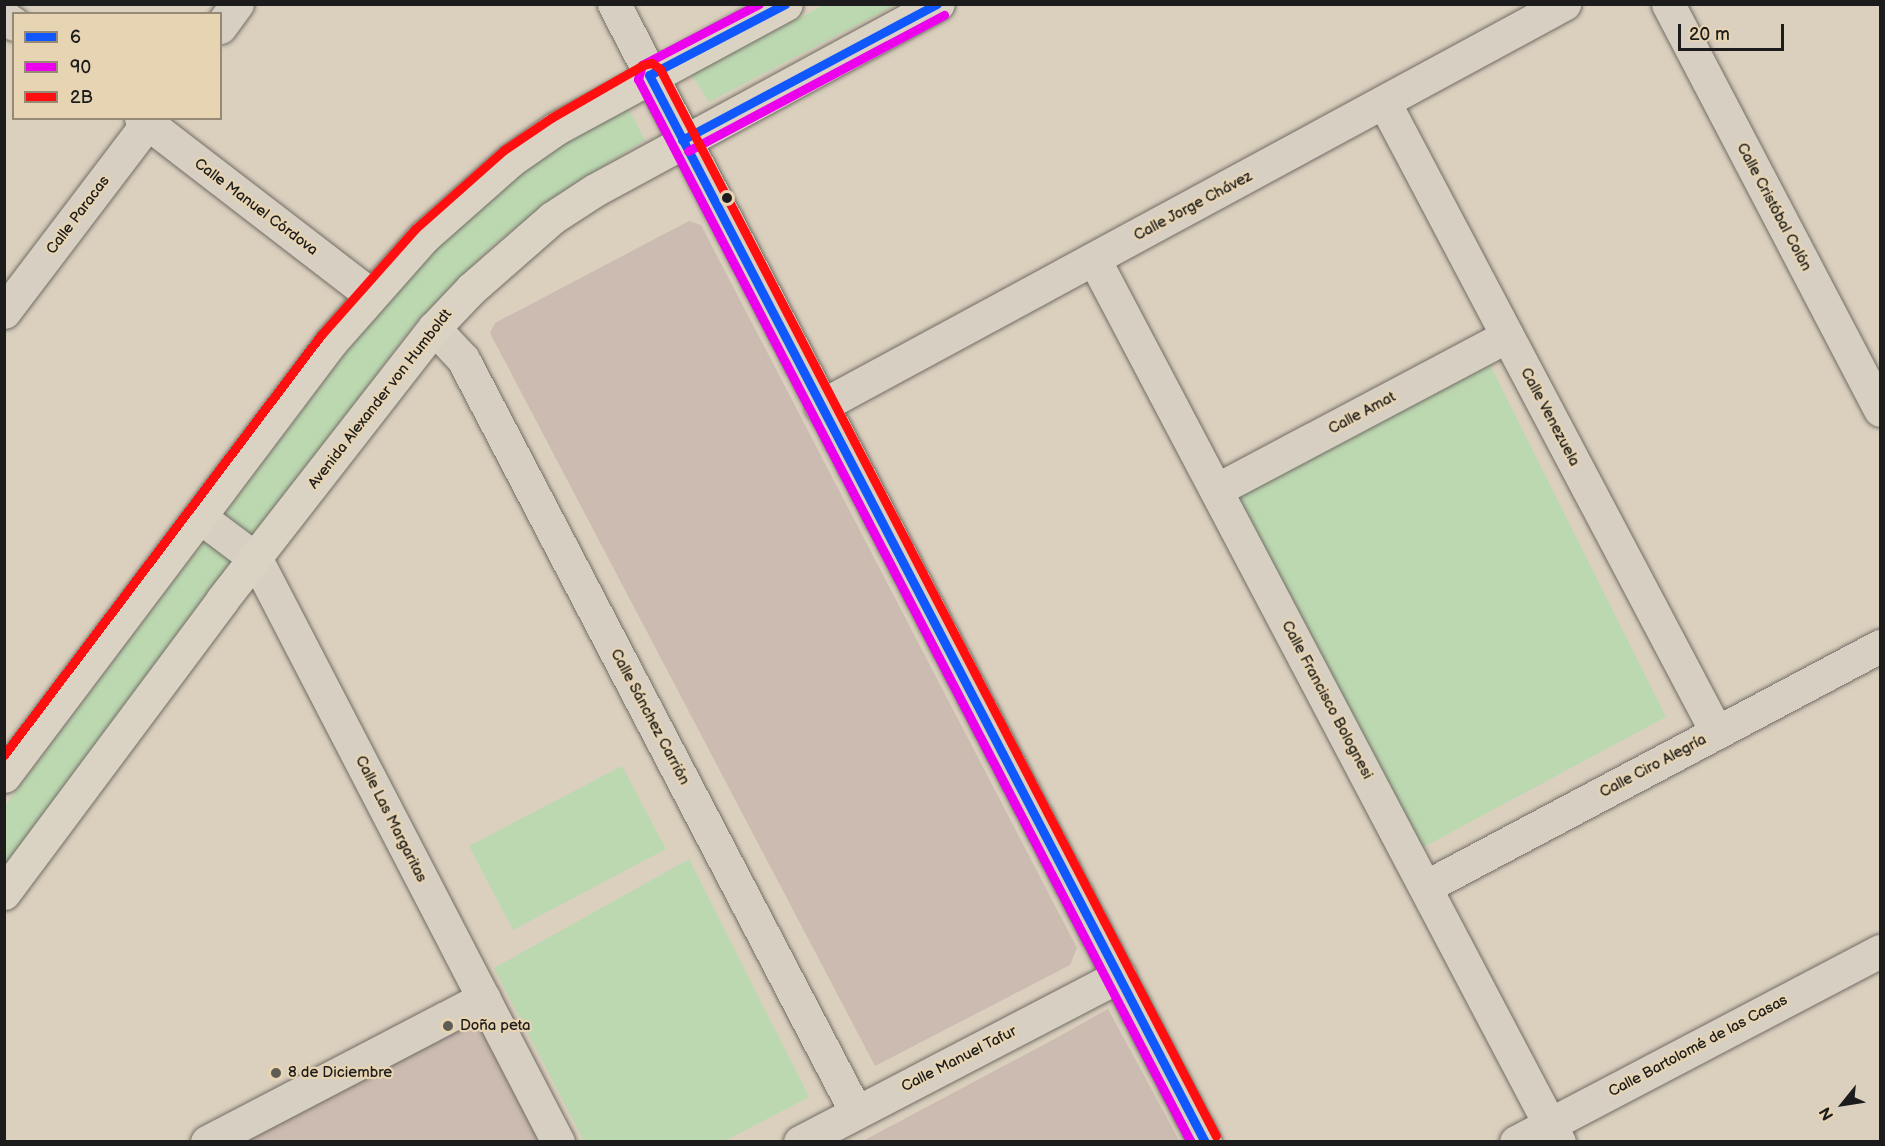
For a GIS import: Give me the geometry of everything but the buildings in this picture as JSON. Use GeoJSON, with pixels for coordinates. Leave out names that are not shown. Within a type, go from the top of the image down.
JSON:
{"type":"FeatureCollection","features":[{"type":"Feature","properties":{"kind":"main road"},"geometry":{"type":"LineString","coordinates":[[4,776],[371,295],[424,237],[511,160],[557,128],[649,75],[786,4]]}},
{"type":"Feature","properties":{"kind":"main road","name":"Avenida Alexander von Humboldt"},"geometry":{"type":"LineString","coordinates":[[4,893],[434,328],[471,289],[552,218],[682,140],[938,4]]}},
{"type":"Feature","properties":{"kind":"street"},"geometry":{"type":"LineString","coordinates":[[222,24],[237,4]]}},
{"type":"Feature","properties":{"kind":"street"},"geometry":{"type":"LineString","coordinates":[[614,4],[682,140],[1205,1142]]}},
{"type":"Feature","properties":{"kind":"street","name":"Calle Jorge Chávez"},"geometry":{"type":"LineString","coordinates":[[821,406],[1564,4]]}},
{"type":"Feature","properties":{"kind":"street","name":"Calle Cristóbal Colón"},"geometry":{"type":"LineString","coordinates":[[1668,4],[1881,410]]}},
{"type":"Feature","properties":{"kind":"street","name":"Calle Venezuela"},"geometry":{"type":"LineString","coordinates":[[1384,102],[1717,733]]}},
{"type":"Feature","properties":{"kind":"street","name":"Calle Manuel Córdova"},"geometry":{"type":"LineString","coordinates":[[146,120],[371,295]]}},
{"type":"Feature","properties":{"kind":"street","name":"Calle Paracas"},"geometry":{"type":"LineString","coordinates":[[4,312],[146,120]]}},
{"type":"Feature","properties":{"kind":"street","name":"Calle Francisco Bolognesi"},"geometry":{"type":"LineString","coordinates":[[1094,259],[1555,1133]]}},
{"type":"Feature","properties":{"kind":"street","name":"Calle Sánchez Carrión"},"geometry":{"type":"LineString","coordinates":[[434,328],[463,359],[856,1112]]}},
{"type":"Feature","properties":{"kind":"street","name":"Calle Amat"},"geometry":{"type":"LineString","coordinates":[[1216,490],[1508,336]]}},
{"type":"Feature","properties":{"kind":"street","name":"Calle Las Margaritas"},"geometry":{"type":"LineString","coordinates":[[200,517],[256,559],[558,1142]]}},
{"type":"Feature","properties":{"kind":"street","name":"Calle Ciro Alegría"},"geometry":{"type":"LineString","coordinates":[[1425,887],[1881,646]]}},
{"type":"Feature","properties":{"kind":"street","name":"Calle Bartolomé de las Casas"},"geometry":{"type":"LineString","coordinates":[[1516,1142],[1555,1133],[1881,951]]}},
{"type":"Feature","properties":{"kind":"street","name":"Calle Manuel Tafur"},"geometry":{"type":"LineString","coordinates":[[800,1142],[1119,976]]}},
{"type":"Feature","properties":{"kind":"street"},"geometry":{"type":"LineString","coordinates":[[207,1142],[484,998]]}},
{"type":"Feature","properties":{"kind":"green space"},"geometry":{"type":"Polygon","coordinates":[[[824,5],[895,5],[709,102],[691,74],[824,5]]]}},
{"type":"Feature","properties":{"kind":"green space"},"geometry":{"type":"Polygon","coordinates":[[[626,103],[645,140],[579,181],[494,244],[411,328],[5,867],[4,807],[381,306],[451,234],[532,161],[626,103]]]}},
{"type":"Feature","properties":{"kind":"green space"},"geometry":{"type":"Polygon","coordinates":[[[1487,359],[1666,717],[1420,849],[1235,492],[1487,359]]]}},
{"type":"Feature","properties":{"kind":"green space"},"geometry":{"type":"Polygon","coordinates":[[[622,766],[666,849],[513,930],[469,846],[622,766]]]}},
{"type":"Feature","properties":{"kind":"green space"},"geometry":{"type":"Polygon","coordinates":[[[689,859],[809,1097],[725,1141],[584,1141],[494,968],[689,859]]]}},
{"type":"Feature","properties":{"kind":"transit line","name":"90"},"geometry":{"type":"LineString","coordinates":[[759,4],[642,65],[638,79],[1191,1142]]}},
{"type":"Feature","properties":{"kind":"transit line","name":"6"},"geometry":{"type":"LineString","coordinates":[[785,4],[649,75],[1205,1142]]}},
{"type":"Feature","properties":{"kind":"transit line","name":"6"},"geometry":{"type":"LineString","coordinates":[[682,140],[937,4]]}},
{"type":"Feature","properties":{"kind":"transit line","name":"90"},"geometry":{"type":"LineString","coordinates":[[688,151],[944,15]]}},
{"type":"Feature","properties":{"kind":"transit line","name":"2B"},"geometry":{"type":"LineString","coordinates":[[4,755],[321,335],[415,229],[504,150],[551,118],[643,65],[652,63],[660,69],[1216,1136]]}},
{"type":"Feature","properties":{"kind":"place","name":"Doña peta"},"geometry":{"type":"Point","coordinates":[448,1026]}},
{"type":"Feature","properties":{"kind":"place","name":"8 de Diciembre"},"geometry":{"type":"Point","coordinates":[276,1073]}}]}
